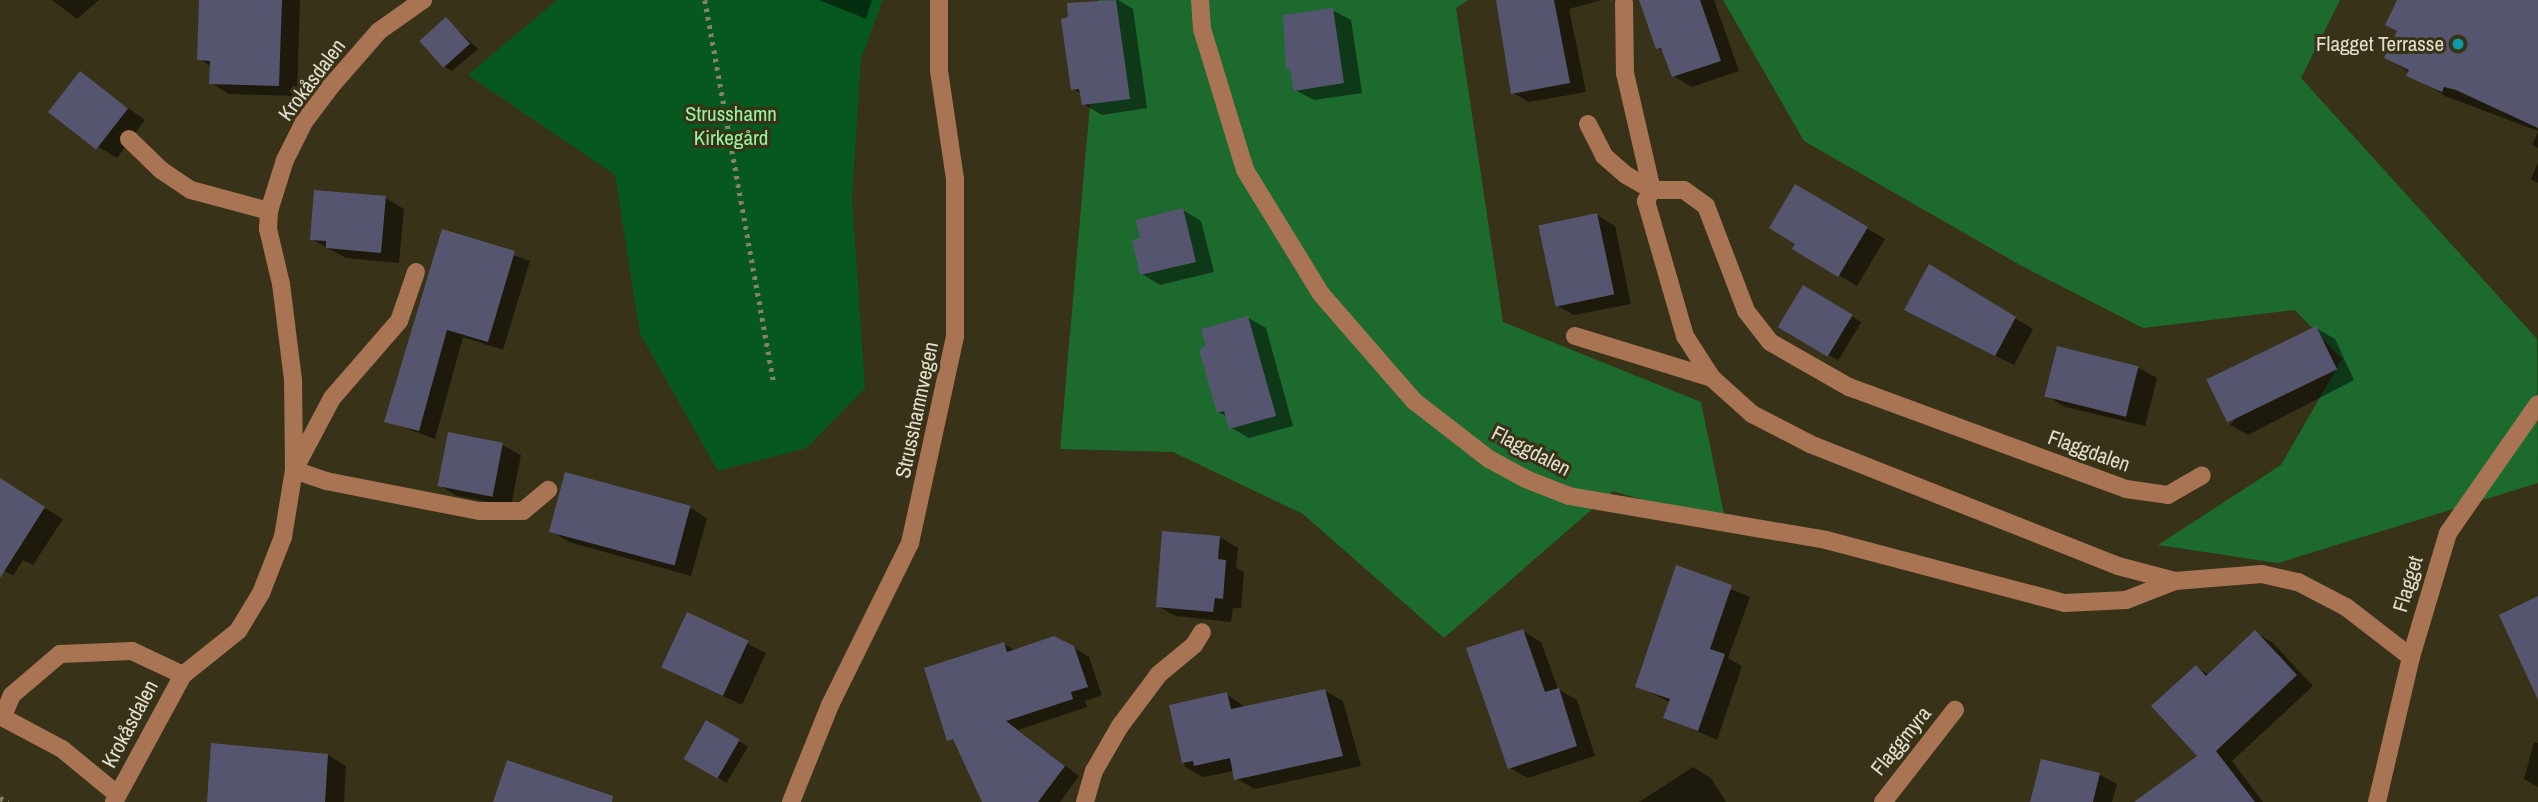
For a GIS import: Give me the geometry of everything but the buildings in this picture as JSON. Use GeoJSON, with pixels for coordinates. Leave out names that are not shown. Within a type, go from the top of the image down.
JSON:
{"type":"FeatureCollection","features":[{"type":"Feature","properties":{"kind":"street","name":"Krokåsdalen"},"geometry":{"type":"LineString","coordinates":[[183,675],[132,650],[60,654],[12,695],[2,716],[62,749],[116,799],[183,675],[238,631],[261,593],[283,537],[294,470],[292,380],[268,211],[304,122],[379,31],[423,0]]}},
{"type":"Feature","properties":{"kind":"street","name":"Strusshamnvegen"},"geometry":{"type":"LineString","coordinates":[[791,802],[830,705],[910,542],[955,336],[955,179],[939,71],[939,0]]}},
{"type":"Feature","properties":{"kind":"street","name":"Flaggdalen"},"geometry":{"type":"LineString","coordinates":[[1200,0],[1202,29],[1245,170],[1321,294],[1414,401],[1489,459],[1569,496],[1826,540],[2066,603],[2126,600],[2175,581],[2262,574],[2298,582],[2346,607],[2411,657]]}},
{"type":"Feature","properties":{"kind":"street","name":"Flaggdalen"},"geometry":{"type":"LineString","coordinates":[[1624,3],[1625,73],[1652,190],[1646,201],[1685,336],[1712,378],[1752,414],[1810,444],[2081,552],[2175,581]]}},
{"type":"Feature","properties":{"kind":"street"},"geometry":{"type":"LineString","coordinates":[[1588,124],[1604,156],[1652,190]]}},
{"type":"Feature","properties":{"kind":"street"},"geometry":{"type":"LineString","coordinates":[[129,139],[161,170],[191,190],[268,211]]}},
{"type":"Feature","properties":{"kind":"street","name":"Flaggdalen"},"geometry":{"type":"LineString","coordinates":[[1652,190],[1684,190],[1706,206],[1746,311],[1770,342],[1849,387],[2126,489],[2168,495],[2202,475]]}},
{"type":"Feature","properties":{"kind":"street","name":"Krokåsdalen"},"geometry":{"type":"LineString","coordinates":[[294,470],[331,398],[399,321],[416,272]]}},
{"type":"Feature","properties":{"kind":"street","name":"Flaggdalen"},"geometry":{"type":"LineString","coordinates":[[1575,336],[1712,378]]}},
{"type":"Feature","properties":{"kind":"street","name":"Flagget"},"geometry":{"type":"LineString","coordinates":[[2377,802],[2411,657],[2448,533],[2534,408]]}},
{"type":"Feature","properties":{"kind":"street"},"geometry":{"type":"LineString","coordinates":[[294,470],[326,481],[480,512],[523,511],[548,490]]}},
{"type":"Feature","properties":{"kind":"street"},"geometry":{"type":"LineString","coordinates":[[1085,802],[1094,771],[1120,726],[1159,674],[1194,645],[1202,632]]}},
{"type":"Feature","properties":{"kind":"street","name":"Flaggmyra"},"geometry":{"type":"LineString","coordinates":[[1883,802],[1955,710]]}},
{"type":"Feature","properties":{"kind":"path"},"geometry":{"type":"LineString","coordinates":[[705,0],[774,384]]}},
{"type":"Feature","properties":{"kind":"path"},"geometry":{"type":"LineString","coordinates":[[0,798],[8,802]]}},
{"type":"Feature","properties":{"kind":"green space","name":"Strusshamn Kirkegård"},"geometry":{"type":"Polygon","coordinates":[[[557,0],[883,0],[861,59],[852,198],[865,388],[807,448],[718,471],[640,334],[615,175],[468,75],[557,0]]]}},
{"type":"Feature","properties":{"kind":"green space"},"geometry":{"type":"Polygon","coordinates":[[[1099,0],[1468,0],[1456,8],[1503,322],[1701,402],[1726,524],[1613,491],[1444,638],[1303,514],[1173,452],[1060,449],[1099,0]]]}},
{"type":"Feature","properties":{"kind":"green space"},"geometry":{"type":"Polygon","coordinates":[[[1723,0],[2340,0],[2301,78],[2537,339],[2538,483],[2278,563],[2158,545],[2281,465],[2342,359],[2295,310],[2143,328],[2020,265],[1804,141],[1723,0]]]}},
{"type":"Feature","properties":{"kind":"place","name":"Flagget Terrasse"},"geometry":{"type":"Point","coordinates":[2458,44]}}]}
